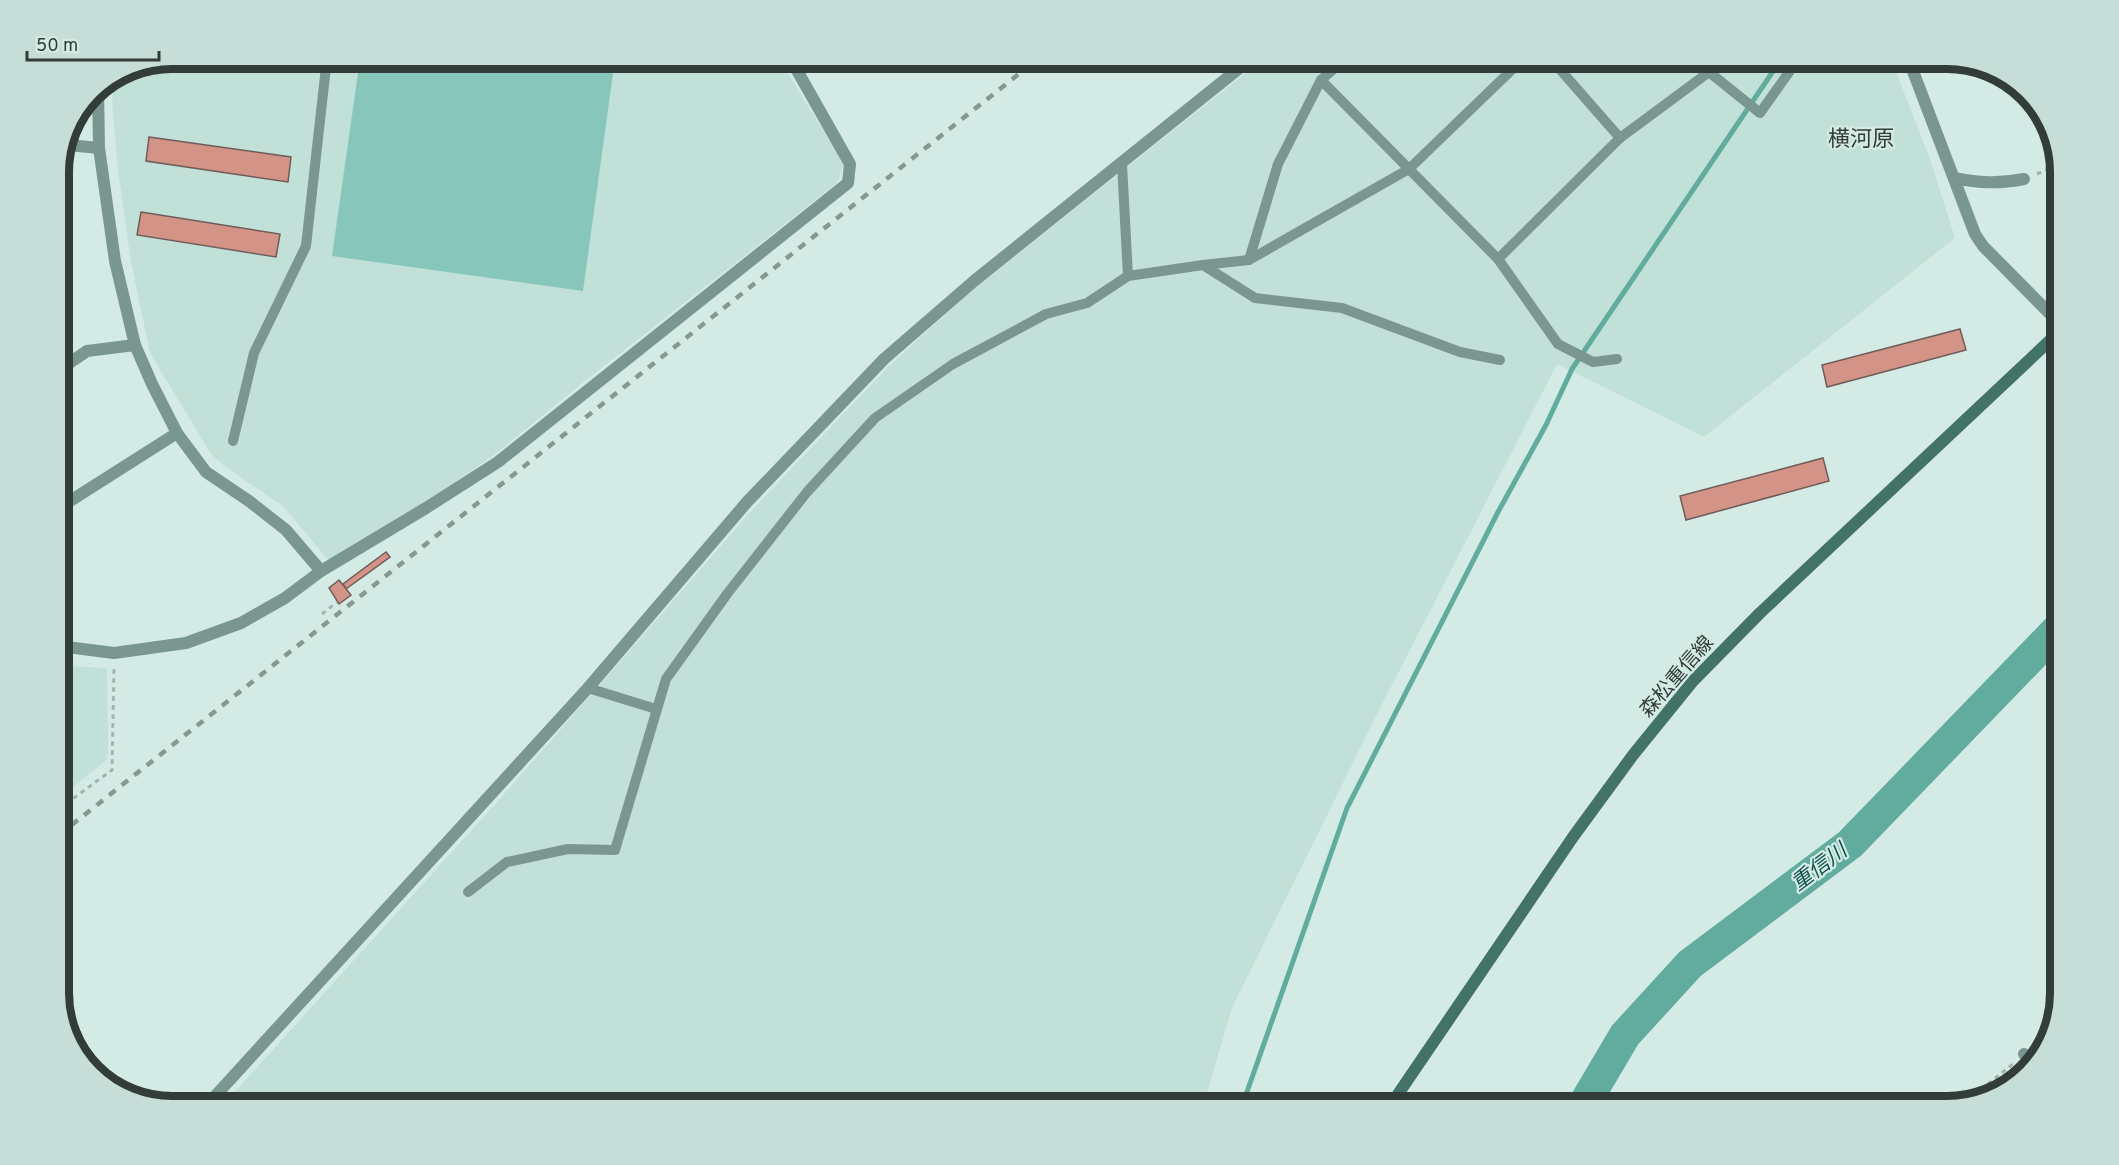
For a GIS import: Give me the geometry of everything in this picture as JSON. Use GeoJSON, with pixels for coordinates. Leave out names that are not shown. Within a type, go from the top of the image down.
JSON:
{"type":"FeatureCollection","features":[{"type":"Feature","properties":{"kind":"main road","name":"森松重信線"},"geometry":{"type":"LineString","coordinates":[[1397,1096],[1573,837],[1633,755],[1693,681],[1760,613],[2050,340]]}},
{"type":"Feature","properties":{"kind":"street"},"geometry":{"type":"LineString","coordinates":[[69,647],[114,653],[186,643],[241,623],[285,598],[321,571],[498,462],[848,183],[850,164],[796,69]]}},
{"type":"Feature","properties":{"kind":"street"},"geometry":{"type":"LineString","coordinates":[[216,1096],[588,688],[747,502],[884,359],[974,281],[1239,69]]}},
{"type":"Feature","properties":{"kind":"street"},"geometry":{"type":"LineString","coordinates":[[1912,69],[1975,234],[1983,246],[2050,314]]}},
{"type":"Feature","properties":{"kind":"street"},"geometry":{"type":"LineString","coordinates":[[98,100],[99,148],[115,261],[135,345],[152,384],[177,433],[206,472],[286,530],[321,571]]}},
{"type":"Feature","properties":{"kind":"street"},"geometry":{"type":"LineString","coordinates":[[72,145],[99,148]]}},
{"type":"Feature","properties":{"kind":"street"},"geometry":{"type":"LineString","coordinates":[[1954,178],[1979,183],[2002,183],[2024,179]]}},
{"type":"Feature","properties":{"kind":"street"},"geometry":{"type":"LineString","coordinates":[[69,363],[87,351],[135,345]]}},
{"type":"Feature","properties":{"kind":"street"},"geometry":{"type":"LineString","coordinates":[[69,502],[177,433]]}},
{"type":"Feature","properties":{"kind":"lane"},"geometry":{"type":"LineString","coordinates":[[233,441],[254,353],[306,246],[326,69]]}},
{"type":"Feature","properties":{"kind":"lane"},"geometry":{"type":"LineString","coordinates":[[1249,260],[1278,164],[1321,80],[1334,69]]}},
{"type":"Feature","properties":{"kind":"lane"},"geometry":{"type":"LineString","coordinates":[[468,892],[507,862],[568,849],[615,850],[666,679],[727,594],[807,492],[875,418],[953,364],[1046,314],[1087,303],[1128,276],[1249,260],[1409,169],[1513,69]]}},
{"type":"Feature","properties":{"kind":"lane"},"geometry":{"type":"LineString","coordinates":[[1560,69],[1620,138]]}},
{"type":"Feature","properties":{"kind":"lane"},"geometry":{"type":"LineString","coordinates":[[1498,259],[1620,138],[1709,72],[1760,112],[1791,69]]}},
{"type":"Feature","properties":{"kind":"lane"},"geometry":{"type":"LineString","coordinates":[[1321,80],[1498,259],[1558,344],[1593,362],[1617,359]]}},
{"type":"Feature","properties":{"kind":"lane"},"geometry":{"type":"LineString","coordinates":[[1122,164],[1128,276]]}},
{"type":"Feature","properties":{"kind":"lane"},"geometry":{"type":"LineString","coordinates":[[1203,265],[1255,298],[1342,308],[1460,351],[1500,360]]}},
{"type":"Feature","properties":{"kind":"lane"},"geometry":{"type":"LineString","coordinates":[[588,688],[656,709]]}},
{"type":"Feature","properties":{"kind":"path"},"geometry":{"type":"LineString","coordinates":[[2024,179],[2050,168]]}},
{"type":"Feature","properties":{"kind":"path"},"geometry":{"type":"LineString","coordinates":[[322,614],[337,602]]}},
{"type":"Feature","properties":{"kind":"path"},"geometry":{"type":"LineString","coordinates":[[69,802],[112,770],[114,653]]}},
{"type":"Feature","properties":{"kind":"path"},"geometry":{"type":"LineString","coordinates":[[1984,1089],[2025,1061]]}},
{"type":"Feature","properties":{"kind":"shaded area"},"geometry":{"type":"Polygon","coordinates":[[[172,69],[785,69],[844,164],[837,183],[493,456],[430,499],[329,561],[284,507],[211,454],[150,353],[131,262],[118,170],[112,102],[114,87],[120,83],[152,71],[172,69]]]}},
{"type":"Feature","properties":{"kind":"shaded area"},"geometry":{"type":"Polygon","coordinates":[[[1250,69],[1895,69],[1930,159],[1955,238],[1704,437],[1557,364],[1374,720],[1232,1008],[1206,1096],[231,1096],[506,792],[754,508],[888,367],[969,293],[1250,69]]]}},
{"type":"Feature","properties":{"kind":"shaded area"},"geometry":{"type":"Polygon","coordinates":[[[69,666],[107,668],[108,752],[106,760],[69,791],[69,666]]]}},
{"type":"Feature","properties":{"kind":"green space"},"geometry":{"type":"Polygon","coordinates":[[[359,69],[614,69],[583,291],[332,256],[359,69]]]}},
{"type":"Feature","properties":{"kind":"building"},"geometry":{"type":"Polygon","coordinates":[[[149,137],[291,157],[288,182],[146,161],[149,137]]]}},
{"type":"Feature","properties":{"kind":"building"},"geometry":{"type":"Polygon","coordinates":[[[141,212],[280,234],[276,257],[137,235],[141,212]]]}},
{"type":"Feature","properties":{"kind":"building"},"geometry":{"type":"Polygon","coordinates":[[[1960,329],[1966,350],[1827,387],[1822,365],[1960,329]]]}},
{"type":"Feature","properties":{"kind":"building"},"geometry":{"type":"Polygon","coordinates":[[[1823,458],[1829,481],[1686,520],[1680,496],[1823,458]]]}},
{"type":"Feature","properties":{"kind":"building"},"geometry":{"type":"Polygon","coordinates":[[[386,552],[390,557],[346,589],[343,584],[386,552]]]}},
{"type":"Feature","properties":{"kind":"building"},"geometry":{"type":"Polygon","coordinates":[[[339,580],[351,595],[339,604],[329,588],[339,580]]]}},
{"type":"Feature","properties":{"kind":"waterway"},"geometry":{"type":"LineString","coordinates":[[1246,1096],[1347,808],[1498,512],[1546,425],[1572,369],[1775,69]]}},
{"type":"Feature","properties":{"kind":"waterway","name":"重信川"},"geometry":{"type":"LineString","coordinates":[[1589,1096],[1625,1035],[1690,964],[1850,844],[2050,637]]}},
{"type":"Feature","properties":{"kind":"railway"},"geometry":{"type":"LineString","coordinates":[[69,827],[1025,69]]}},
{"type":"Feature","properties":{"kind":"district","name":"横河原"},"geometry":{"type":"Point","coordinates":[1861,138]}}]}
